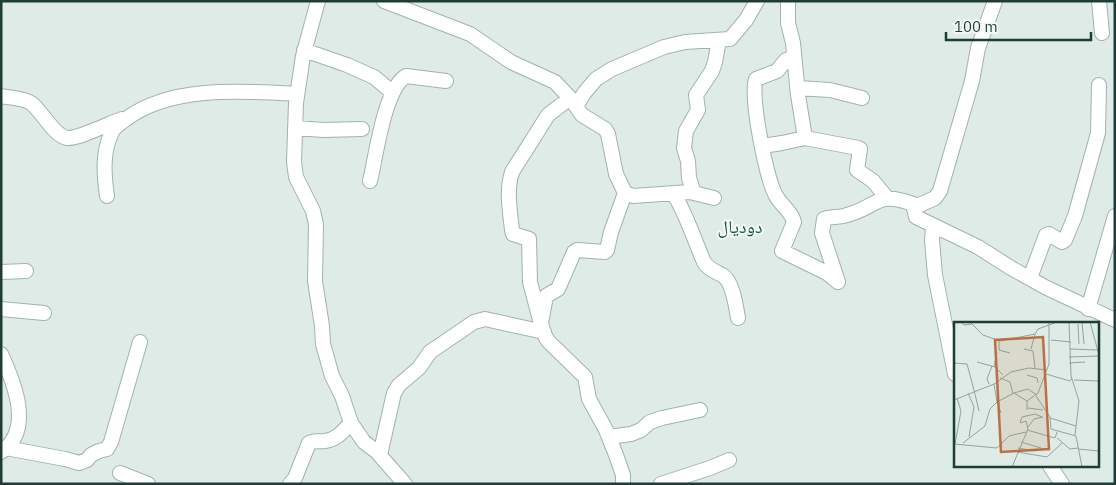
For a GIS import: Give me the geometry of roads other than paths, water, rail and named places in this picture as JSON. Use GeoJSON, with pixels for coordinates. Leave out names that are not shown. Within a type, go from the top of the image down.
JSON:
{"type":"FeatureCollection","features":[{"type":"Feature","properties":{"kind":"street"},"geometry":{"type":"LineString","coordinates":[[318,1],[304,50],[297,94],[294,162],[296,177],[316,224],[315,281],[323,344],[332,376],[342,396],[351,423],[364,442],[380,455],[405,484]]}},
{"type":"Feature","properties":{"kind":"street"},"geometry":{"type":"LineString","coordinates":[[384,1],[470,34],[511,62],[555,82],[582,115],[605,129],[608,134],[616,174],[625,193],[633,196],[690,192],[714,198]]}},
{"type":"Feature","properties":{"kind":"street"},"geometry":{"type":"LineString","coordinates":[[623,484],[623,474],[609,437],[589,399],[585,377],[548,340],[542,328],[530,282],[528,239],[513,234],[512,230],[509,198],[512,172],[548,115],[573,102],[596,79],[612,69],[664,47],[730,39],[746,20],[757,1]]}},
{"type":"Feature","properties":{"kind":"street"},"geometry":{"type":"LineString","coordinates":[[788,1],[788,23],[793,43],[797,88],[805,138]]}},
{"type":"Feature","properties":{"kind":"street"},"geometry":{"type":"LineString","coordinates":[[915,207],[935,198],[940,191],[972,81],[978,48],[995,1]]}},
{"type":"Feature","properties":{"kind":"street"},"geometry":{"type":"LineString","coordinates":[[1099,1],[1102,33]]}},
{"type":"Feature","properties":{"kind":"street"},"geometry":{"type":"LineString","coordinates":[[694,194],[689,178],[684,142],[686,131],[698,110],[696,94],[709,76],[715,62],[719,40]]}},
{"type":"Feature","properties":{"kind":"street"},"geometry":{"type":"LineString","coordinates":[[304,50],[348,65],[374,77],[392,92]]}},
{"type":"Feature","properties":{"kind":"street"},"geometry":{"type":"LineString","coordinates":[[794,57],[786,60],[777,71],[756,79],[755,92],[758,128],[775,195],[788,209],[794,222],[782,251],[828,273],[838,282],[822,233],[824,219],[848,215],[876,201],[888,198],[902,200],[914,204],[916,217],[933,227],[978,247],[1010,268],[1088,309],[1115,320]]}},
{"type":"Feature","properties":{"kind":"street"},"geometry":{"type":"LineString","coordinates":[[370,182],[377,142],[392,92],[399,82],[406,76],[446,81]]}},
{"type":"Feature","properties":{"kind":"street"},"geometry":{"type":"LineString","coordinates":[[1030,278],[1046,235],[1049,234],[1062,242],[1065,240],[1075,216],[1098,133],[1099,85]]}},
{"type":"Feature","properties":{"kind":"street"},"geometry":{"type":"LineString","coordinates":[[797,88],[830,90],[862,98]]}},
{"type":"Feature","properties":{"kind":"street"},"geometry":{"type":"LineString","coordinates":[[1,96],[29,102],[66,138],[78,136],[158,102],[191,95],[251,92],[297,94]]}},
{"type":"Feature","properties":{"kind":"street"},"geometry":{"type":"LineString","coordinates":[[107,196],[104,177],[105,150],[112,130],[132,114]]}},
{"type":"Feature","properties":{"kind":"street"},"geometry":{"type":"LineString","coordinates":[[295,128],[324,130],[362,129]]}},
{"type":"Feature","properties":{"kind":"street"},"geometry":{"type":"LineString","coordinates":[[762,146],[805,138],[858,148],[860,149],[857,170],[873,181],[888,198]]}},
{"type":"Feature","properties":{"kind":"street"},"geometry":{"type":"LineString","coordinates":[[542,328],[546,296],[558,289],[574,252],[577,250],[605,252],[607,250],[611,232],[625,193]]}},
{"type":"Feature","properties":{"kind":"street"},"geometry":{"type":"LineString","coordinates":[[674,194],[705,264],[724,276],[729,284],[734,296],[738,318]]}},
{"type":"Feature","properties":{"kind":"street"},"geometry":{"type":"LineString","coordinates":[[1088,309],[1115,216]]}},
{"type":"Feature","properties":{"kind":"street"},"geometry":{"type":"LineString","coordinates":[[933,227],[932,240],[935,275],[954,369]]}},
{"type":"Feature","properties":{"kind":"street"},"geometry":{"type":"LineString","coordinates":[[1,272],[26,272]]}},
{"type":"Feature","properties":{"kind":"street"},"geometry":{"type":"LineString","coordinates":[[1,309],[44,314]]}},
{"type":"Feature","properties":{"kind":"street"},"geometry":{"type":"LineString","coordinates":[[380,455],[394,393],[400,384],[419,368],[430,352],[474,322],[485,319],[542,328]]}},
{"type":"Feature","properties":{"kind":"street"},"geometry":{"type":"LineString","coordinates":[[4,450],[65,458],[79,463],[87,460],[91,455],[107,449],[112,442],[140,342]]}},
{"type":"Feature","properties":{"kind":"street"},"geometry":{"type":"LineString","coordinates":[[1,354],[11,374],[19,412],[18,432],[4,450]]}},
{"type":"Feature","properties":{"kind":"street"},"geometry":{"type":"LineString","coordinates":[[609,437],[631,434],[641,430],[650,422],[700,410]]}},
{"type":"Feature","properties":{"kind":"street"},"geometry":{"type":"LineString","coordinates":[[290,484],[295,478],[309,443],[312,441],[323,442],[336,439],[351,423]]}},
{"type":"Feature","properties":{"kind":"street"},"geometry":{"type":"LineString","coordinates":[[661,484],[728,460]]}},
{"type":"Feature","properties":{"kind":"street"},"geometry":{"type":"LineString","coordinates":[[1051,468],[1062,484]]}},
{"type":"Feature","properties":{"kind":"street"},"geometry":{"type":"LineString","coordinates":[[120,473],[148,484]]}},
{"type":"Feature","properties":{"kind":"district","name":"دودیال"},"geometry":{"type":"Point","coordinates":[740,226]}}]}
